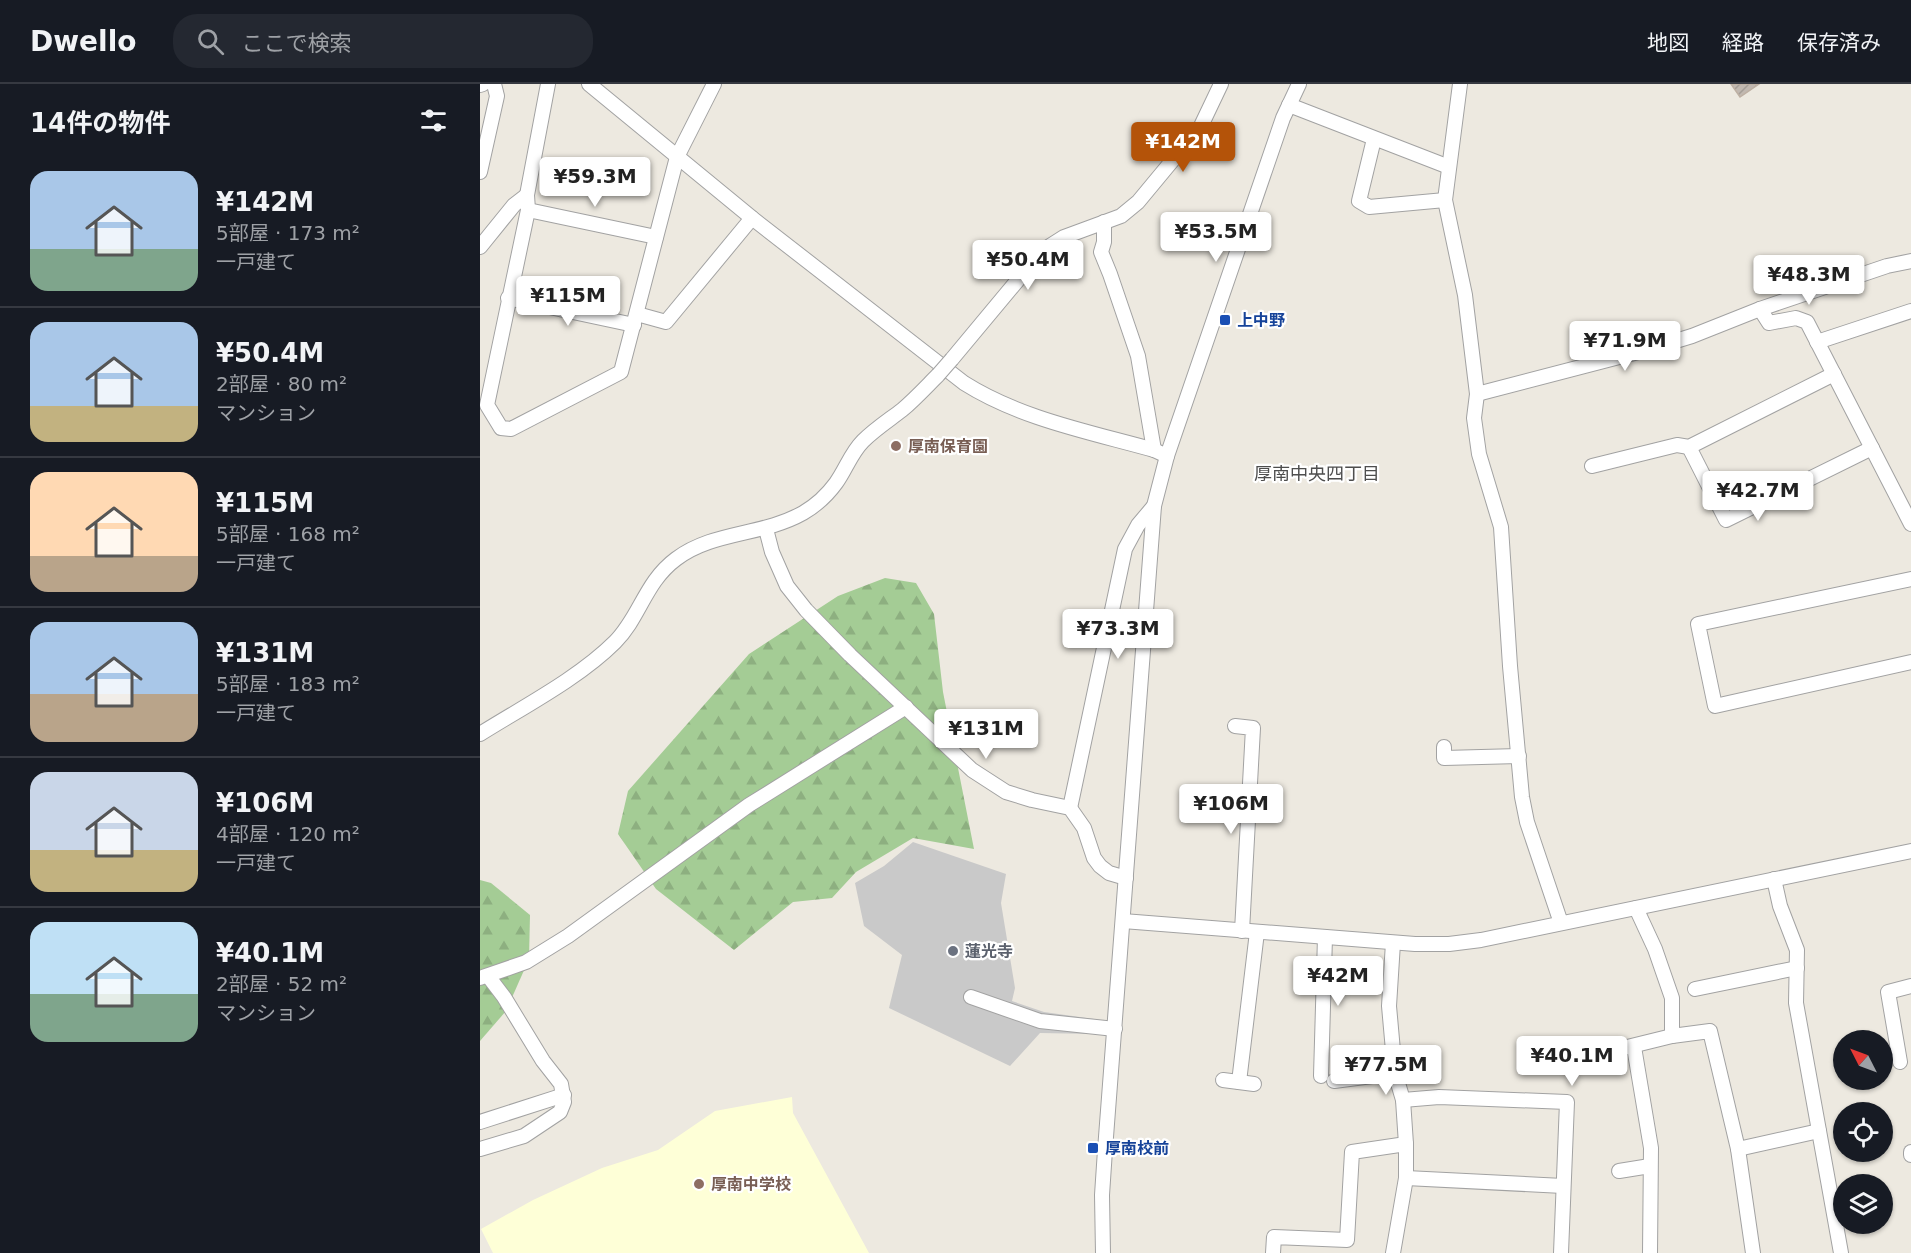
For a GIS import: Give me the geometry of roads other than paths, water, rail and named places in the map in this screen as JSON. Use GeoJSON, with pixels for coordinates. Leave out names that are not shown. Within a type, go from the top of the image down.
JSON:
{"type":"FeatureCollection","features":[{"type":"Feature","properties":{"kind":"street"},"geometry":{"type":"LineString","coordinates":[[480,172],[497,96],[494,84]]}},
{"type":"Feature","properties":{"kind":"street"},"geometry":{"type":"LineString","coordinates":[[548,84],[527,195],[528,210],[487,405],[501,428],[511,429],[621,372],[677,157],[714,84]]}},
{"type":"Feature","properties":{"kind":"street"},"geometry":{"type":"LineString","coordinates":[[589,84],[752,218],[981,394],[1030,416],[1161,453]]}},
{"type":"Feature","properties":{"kind":"street"},"geometry":{"type":"LineString","coordinates":[[480,734],[572,675],[616,641],[651,585],[664,568],[678,557],[702,544],[766,529],[803,513],[821,499],[836,483],[862,442],[902,410],[938,375],[1042,251],[1064,237],[1121,216],[1138,202],[1201,126],[1221,84]]}},
{"type":"Feature","properties":{"kind":"street"},"geometry":{"type":"LineString","coordinates":[[1103,1253],[1102,1196],[1114,1029],[1154,506],[1161,453],[1275,141],[1299,84]]}},
{"type":"Feature","properties":{"kind":"street"},"geometry":{"type":"LineString","coordinates":[[1460,84],[1445,200],[1465,295],[1477,394],[1474,418],[1479,454],[1501,527],[1522,797],[1527,822],[1561,923]]}},
{"type":"Feature","properties":{"kind":"street"},"geometry":{"type":"LineString","coordinates":[[1289,105],[1449,167]]}},
{"type":"Feature","properties":{"kind":"street"},"geometry":{"type":"LineString","coordinates":[[1374,139],[1359,201],[1369,207],[1445,200]]}},
{"type":"Feature","properties":{"kind":"street"},"geometry":{"type":"LineString","coordinates":[[480,248],[514,205],[527,195]]}},
{"type":"Feature","properties":{"kind":"street"},"geometry":{"type":"LineString","coordinates":[[528,210],[656,237]]}},
{"type":"Feature","properties":{"kind":"street"},"geometry":{"type":"LineString","coordinates":[[508,298],[666,322],[752,218]]}},
{"type":"Feature","properties":{"kind":"street"},"geometry":{"type":"LineString","coordinates":[[1104,222],[1104,242],[1101,252],[1138,356],[1161,453]]}},
{"type":"Feature","properties":{"kind":"street"},"geometry":{"type":"LineString","coordinates":[[1477,394],[1692,336],[1760,309],[1887,266],[1911,261]]}},
{"type":"Feature","properties":{"kind":"street"},"geometry":{"type":"LineString","coordinates":[[1760,309],[1769,323],[1796,318],[1807,322],[1911,524]]}},
{"type":"Feature","properties":{"kind":"street"},"geometry":{"type":"LineString","coordinates":[[1817,342],[1911,311]]}},
{"type":"Feature","properties":{"kind":"street"},"geometry":{"type":"LineString","coordinates":[[1592,466],[1677,445],[1689,447],[1834,374]]}},
{"type":"Feature","properties":{"kind":"street"},"geometry":{"type":"LineString","coordinates":[[1689,447],[1726,520],[1872,448]]}},
{"type":"Feature","properties":{"kind":"street"},"geometry":{"type":"LineString","coordinates":[[1070,808],[1125,549],[1138,525],[1154,506]]}},
{"type":"Feature","properties":{"kind":"street"},"geometry":{"type":"LineString","coordinates":[[766,529],[772,552],[787,586],[806,610],[849,655],[972,770],[990,783],[1021,798],[1070,808],[1084,828],[1094,858],[1100,866],[1108,873],[1126,878]]}},
{"type":"Feature","properties":{"kind":"street"},"geometry":{"type":"LineString","coordinates":[[1911,579],[1698,624],[1715,706],[1911,662]]}},
{"type":"Feature","properties":{"kind":"street"},"geometry":{"type":"LineString","coordinates":[[480,1149],[524,1136],[563,1109],[564,1095],[561,1084],[543,1061],[504,997],[484,977],[526,962],[568,936],[749,805],[906,707]]}},
{"type":"Feature","properties":{"kind":"street"},"geometry":{"type":"LineString","coordinates":[[1235,726],[1253,728],[1242,931]]}},
{"type":"Feature","properties":{"kind":"street"},"geometry":{"type":"LineString","coordinates":[[1444,747],[1444,758],[1519,756]]}},
{"type":"Feature","properties":{"kind":"street"},"geometry":{"type":"LineString","coordinates":[[1123,921],[1393,943],[1449,944],[1910,854]]}},
{"type":"Feature","properties":{"kind":"street"},"geometry":{"type":"LineString","coordinates":[[1774,879],[1780,906],[1797,950],[1796,1003],[1841,1253]]}},
{"type":"Feature","properties":{"kind":"street"},"geometry":{"type":"LineString","coordinates":[[1636,908],[1655,949],[1672,998],[1672,1036]]}},
{"type":"Feature","properties":{"kind":"street"},"geometry":{"type":"LineString","coordinates":[[1239,1082],[1257,932]]}},
{"type":"Feature","properties":{"kind":"street"},"geometry":{"type":"LineString","coordinates":[[1324,937],[1327,1078],[1395,1073]]}},
{"type":"Feature","properties":{"kind":"street"},"geometry":{"type":"LineString","coordinates":[[1393,943],[1389,1006],[1395,1073],[1403,1100],[1406,1144],[1406,1178],[1393,1253]]}},
{"type":"Feature","properties":{"kind":"street"},"geometry":{"type":"LineString","coordinates":[[1695,989],[1797,968]]}},
{"type":"Feature","properties":{"kind":"street"},"geometry":{"type":"LineString","coordinates":[[1900,1062],[1887,992],[1911,986]]}},
{"type":"Feature","properties":{"kind":"street"},"geometry":{"type":"LineString","coordinates":[[971,997],[1040,1021],[1114,1029]]}},
{"type":"Feature","properties":{"kind":"street"},"geometry":{"type":"LineString","coordinates":[[1607,1052],[1672,1036],[1710,1030],[1738,1149],[1753,1253]]}},
{"type":"Feature","properties":{"kind":"street"},"geometry":{"type":"LineString","coordinates":[[1634,1047],[1650,1148],[1650,1253]]}},
{"type":"Feature","properties":{"kind":"street"},"geometry":{"type":"LineString","coordinates":[[1223,1080],[1254,1084]]}},
{"type":"Feature","properties":{"kind":"street"},"geometry":{"type":"LineString","coordinates":[[480,1122],[564,1095]]}},
{"type":"Feature","properties":{"kind":"street"},"geometry":{"type":"LineString","coordinates":[[1403,1100],[1439,1097],[1567,1102],[1561,1253]]}},
{"type":"Feature","properties":{"kind":"street"},"geometry":{"type":"LineString","coordinates":[[495,1118],[507,1142]]}},
{"type":"Feature","properties":{"kind":"street"},"geometry":{"type":"LineString","coordinates":[[1738,1149],[1819,1131]]}},
{"type":"Feature","properties":{"kind":"street"},"geometry":{"type":"LineString","coordinates":[[1273,1253],[1274,1238],[1347,1246],[1352,1152],[1406,1144]]}},
{"type":"Feature","properties":{"kind":"street"},"geometry":{"type":"LineString","coordinates":[[1619,1171],[1650,1166]]}},
{"type":"Feature","properties":{"kind":"street"},"geometry":{"type":"LineString","coordinates":[[1406,1178],[1563,1186]]}},
{"type":"Feature","properties":{"kind":"place","name":"上中野"},"geometry":{"type":"Point","coordinates":[1225,320]}},
{"type":"Feature","properties":{"kind":"place","name":"厚南保育園"},"geometry":{"type":"Point","coordinates":[896,446]}},
{"type":"Feature","properties":{"kind":"place","name":"蓮光寺"},"geometry":{"type":"Point","coordinates":[953,951]}},
{"type":"Feature","properties":{"kind":"place","name":"厚南校前"},"geometry":{"type":"Point","coordinates":[1093,1148]}},
{"type":"Feature","properties":{"kind":"place","name":"厚南中学校"},"geometry":{"type":"Point","coordinates":[699,1184]}},
{"type":"Feature","properties":{"kind":"district","name":"厚南中央四丁目"},"geometry":{"type":"Point","coordinates":[1317,473]}}]}
